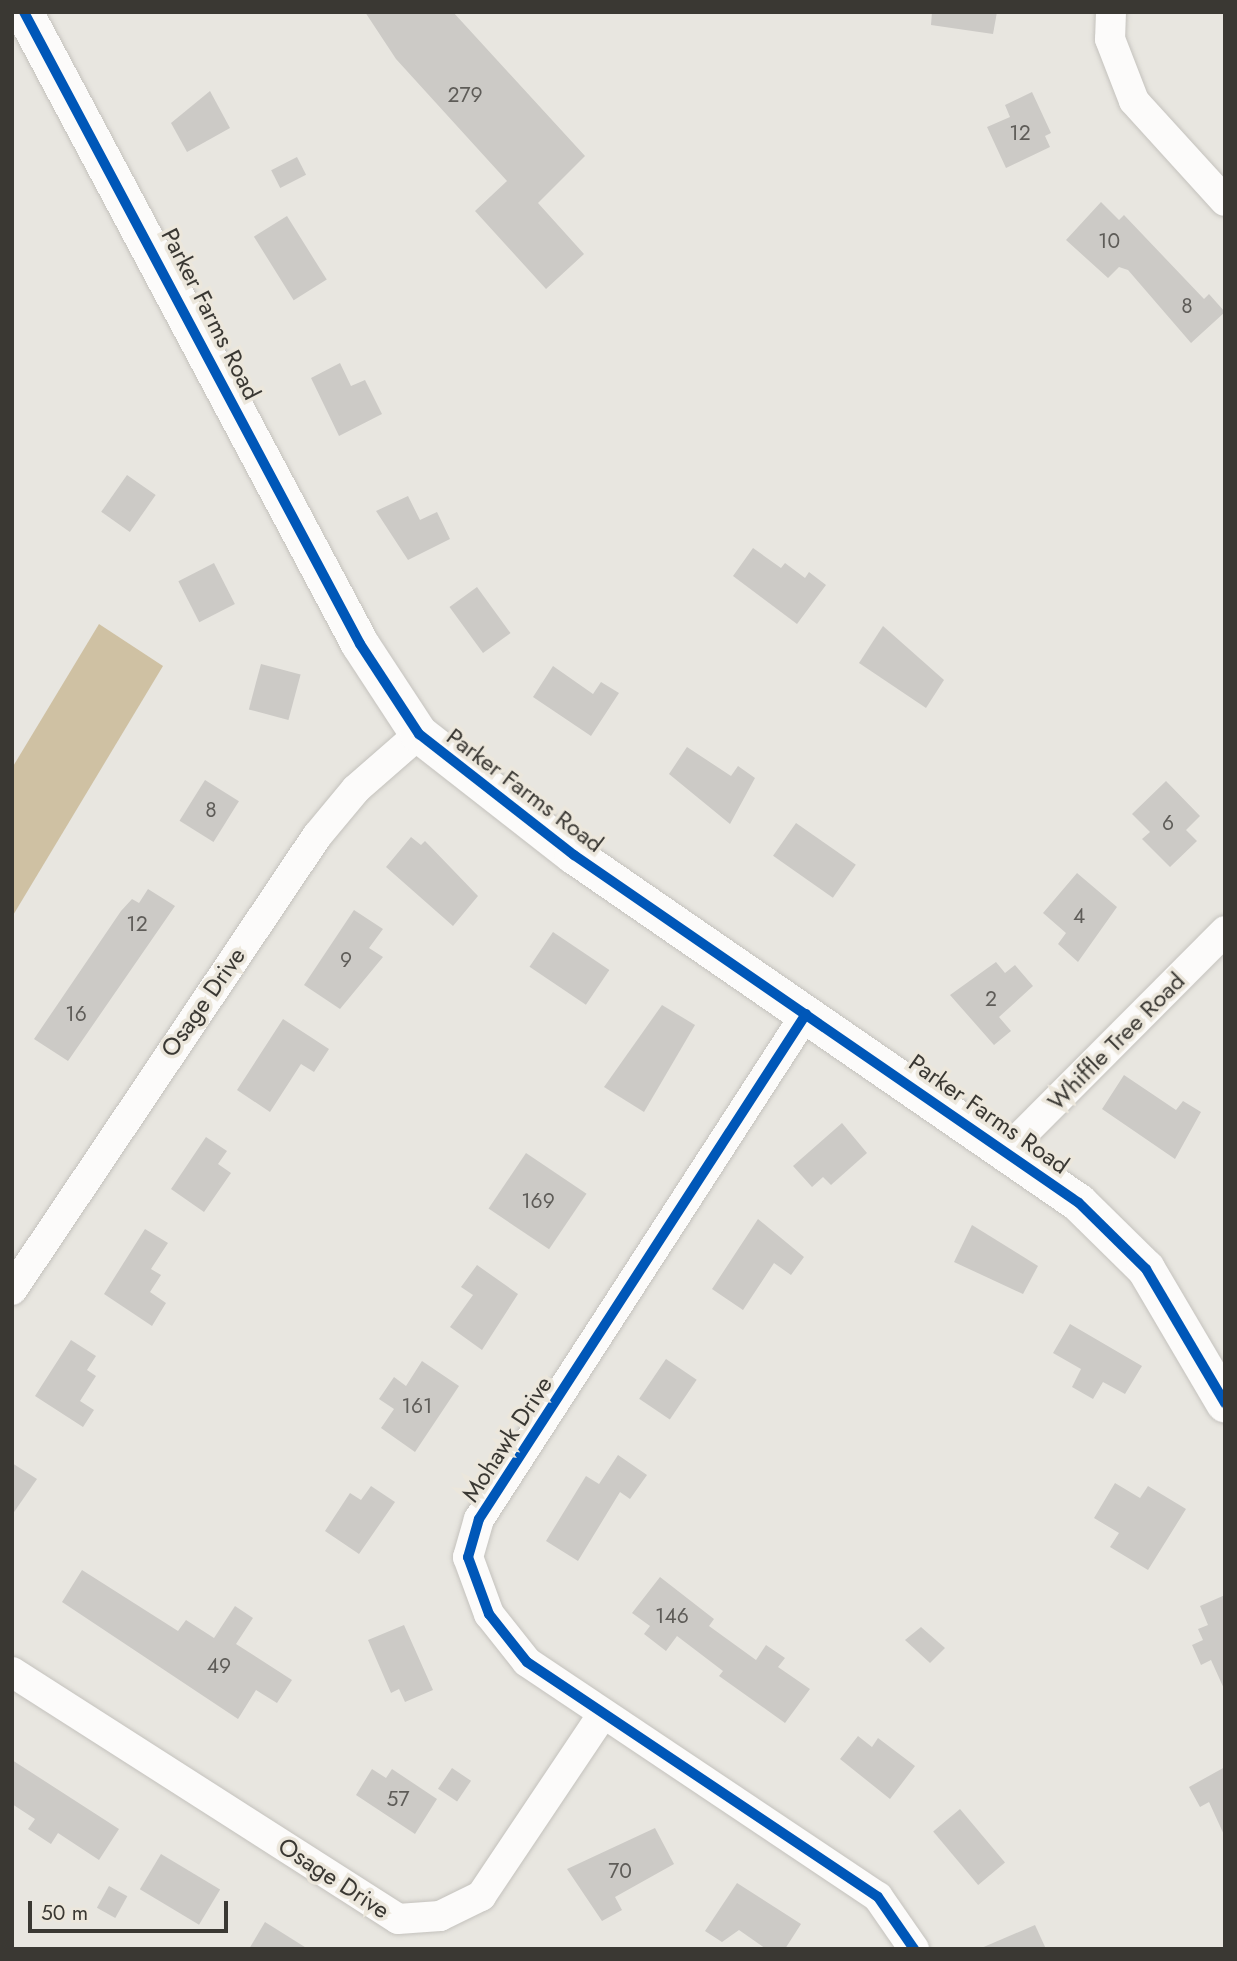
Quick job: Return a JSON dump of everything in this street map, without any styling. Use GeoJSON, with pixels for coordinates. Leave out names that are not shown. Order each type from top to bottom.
{"type":"FeatureCollection","features":[{"type":"Feature","properties":{"kind":"street","name":"Parker Farms Road"},"geometry":{"type":"LineString","coordinates":[[24,12],[360,644],[419,734],[493,797],[1007,1150],[1079,1203],[1146,1269],[1225,1403]]}},
{"type":"Feature","properties":{"kind":"street"},"geometry":{"type":"LineString","coordinates":[[1111,12],[1110,39],[1134,101],[1225,201]]}},
{"type":"Feature","properties":{"kind":"street","name":"Osage Drive"},"geometry":{"type":"LineString","coordinates":[[12,1290],[317,836],[356,789],[419,734]]}},
{"type":"Feature","properties":{"kind":"street","name":"Whiffle Tree Road"},"geometry":{"type":"LineString","coordinates":[[1007,1150],[1225,931]]}},
{"type":"Feature","properties":{"kind":"street","name":"Mohawk Drive"},"geometry":{"type":"LineString","coordinates":[[806,1014],[479,1519],[468,1557],[489,1614],[527,1662],[878,1897],[914,1949]]}},
{"type":"Feature","properties":{"kind":"street","name":"Osage Drive"},"geometry":{"type":"LineString","coordinates":[[12,1672],[398,1919],[440,1916],[481,1896],[603,1714]]}},
{"type":"Feature","properties":{"kind":"shaded area"},"geometry":{"type":"Polygon","coordinates":[[[99,624],[163,666],[12,917],[12,768],[99,624]]]}},
{"type":"Feature","properties":{"kind":"building"},"geometry":{"type":"Polygon","coordinates":[[[365,12],[453,12],[585,156],[538,203],[584,254],[546,289],[475,211],[507,181],[396,59],[365,12]]]}},
{"type":"Feature","properties":{"kind":"building"},"geometry":{"type":"Polygon","coordinates":[[[932,12],[997,12],[993,34],[931,25],[932,12]]]}},
{"type":"Feature","properties":{"kind":"building"},"geometry":{"type":"Polygon","coordinates":[[[210,91],[230,128],[187,152],[171,123],[210,91]]]}},
{"type":"Feature","properties":{"kind":"building"},"geometry":{"type":"Polygon","coordinates":[[[1032,92],[1051,133],[1045,136],[1050,147],[1006,168],[987,127],[1010,117],[1005,105],[1032,92]]]}},
{"type":"Feature","properties":{"kind":"building"},"geometry":{"type":"Polygon","coordinates":[[[297,157],[306,175],[280,188],[271,170],[297,157]]]}},
{"type":"Feature","properties":{"kind":"building"},"geometry":{"type":"Polygon","coordinates":[[[1101,202],[1119,220],[1124,215],[1204,299],[1209,294],[1225,312],[1191,343],[1128,270],[1119,267],[1108,278],[1066,240],[1101,202]]]}},
{"type":"Feature","properties":{"kind":"building"},"geometry":{"type":"Polygon","coordinates":[[[287,216],[327,280],[294,300],[254,237],[287,216]]]}},
{"type":"Feature","properties":{"kind":"building"},"geometry":{"type":"Polygon","coordinates":[[[340,363],[351,386],[365,380],[382,414],[339,436],[311,378],[340,363]]]}},
{"type":"Feature","properties":{"kind":"building"},"geometry":{"type":"Polygon","coordinates":[[[127,475],[156,495],[130,532],[101,512],[127,475]]]}},
{"type":"Feature","properties":{"kind":"building"},"geometry":{"type":"Polygon","coordinates":[[[408,496],[420,520],[437,512],[450,539],[408,560],[376,511],[408,496]]]}},
{"type":"Feature","properties":{"kind":"building"},"geometry":{"type":"Polygon","coordinates":[[[753,548],[781,568],[785,563],[805,578],[809,572],[826,585],[797,624],[733,576],[753,548]]]}},
{"type":"Feature","properties":{"kind":"building"},"geometry":{"type":"Polygon","coordinates":[[[214,563],[235,604],[199,622],[178,581],[214,563]]]}},
{"type":"Feature","properties":{"kind":"building"},"geometry":{"type":"Polygon","coordinates":[[[477,587],[511,633],[483,653],[449,607],[477,587]]]}},
{"type":"Feature","properties":{"kind":"building"},"geometry":{"type":"Polygon","coordinates":[[[883,626],[944,680],[926,708],[859,663],[883,626]]]}},
{"type":"Feature","properties":{"kind":"building"},"geometry":{"type":"Polygon","coordinates":[[[261,664],[301,675],[288,720],[249,709],[261,664]]]}},
{"type":"Feature","properties":{"kind":"building"},"geometry":{"type":"Polygon","coordinates":[[[553,666],[593,694],[601,682],[619,693],[591,736],[533,697],[553,666]]]}},
{"type":"Feature","properties":{"kind":"building"},"geometry":{"type":"Polygon","coordinates":[[[687,747],[731,776],[738,766],[755,778],[730,824],[669,774],[687,747]]]}},
{"type":"Feature","properties":{"kind":"building"},"geometry":{"type":"Polygon","coordinates":[[[205,780],[239,801],[213,842],[180,821],[205,780]]]}},
{"type":"Feature","properties":{"kind":"building"},"geometry":{"type":"Polygon","coordinates":[[[1166,781],[1200,816],[1186,830],[1197,841],[1170,867],[1142,839],[1150,832],[1132,814],[1166,781]]]}},
{"type":"Feature","properties":{"kind":"building"},"geometry":{"type":"Polygon","coordinates":[[[796,823],[856,865],[833,898],[773,856],[796,823]]]}},
{"type":"Feature","properties":{"kind":"building"},"geometry":{"type":"Polygon","coordinates":[[[411,837],[421,845],[425,841],[478,896],[453,926],[386,867],[411,837]]]}},
{"type":"Feature","properties":{"kind":"building"},"geometry":{"type":"Polygon","coordinates":[[[1077,873],[1117,907],[1078,962],[1058,944],[1066,933],[1043,913],[1077,873]]]}},
{"type":"Feature","properties":{"kind":"building"},"geometry":{"type":"Polygon","coordinates":[[[148,889],[175,906],[68,1061],[34,1039],[121,911],[132,899],[139,903],[148,889]]]}},
{"type":"Feature","properties":{"kind":"building"},"geometry":{"type":"Polygon","coordinates":[[[354,910],[383,929],[369,948],[383,957],[340,1009],[304,985],[354,910]]]}},
{"type":"Feature","properties":{"kind":"building"},"geometry":{"type":"Polygon","coordinates":[[[553,932],[609,970],[586,1005],[530,967],[553,932]]]}},
{"type":"Feature","properties":{"kind":"building"},"geometry":{"type":"Polygon","coordinates":[[[996,962],[1005,973],[1015,965],[1033,986],[999,1017],[1011,1031],[994,1045],[950,995],[996,962]]]}},
{"type":"Feature","properties":{"kind":"building"},"geometry":{"type":"Polygon","coordinates":[[[662,1005],[695,1025],[644,1112],[604,1087],[662,1005]]]}},
{"type":"Feature","properties":{"kind":"building"},"geometry":{"type":"Polygon","coordinates":[[[283,1019],[329,1049],[314,1072],[301,1064],[270,1112],[237,1090],[283,1019]]]}},
{"type":"Feature","properties":{"kind":"building"},"geometry":{"type":"Polygon","coordinates":[[[1124,1075],[1176,1110],[1183,1101],[1201,1112],[1175,1159],[1102,1109],[1124,1075]]]}},
{"type":"Feature","properties":{"kind":"building"},"geometry":{"type":"Polygon","coordinates":[[[842,1123],[867,1153],[831,1185],[823,1177],[812,1187],[793,1166],[842,1123]]]}},
{"type":"Feature","properties":{"kind":"building"},"geometry":{"type":"Polygon","coordinates":[[[206,1137],[227,1151],[218,1164],[231,1173],[204,1212],[171,1189],[206,1137]]]}},
{"type":"Feature","properties":{"kind":"building"},"geometry":{"type":"Polygon","coordinates":[[[526,1153],[587,1194],[549,1249],[489,1209],[526,1153]]]}},
{"type":"Feature","properties":{"kind":"building"},"geometry":{"type":"Polygon","coordinates":[[[758,1219],[804,1257],[791,1275],[774,1263],[743,1310],[712,1289],[758,1219]]]}},
{"type":"Feature","properties":{"kind":"building"},"geometry":{"type":"Polygon","coordinates":[[[972,1225],[1038,1266],[1023,1294],[954,1262],[972,1225]]]}},
{"type":"Feature","properties":{"kind":"building"},"geometry":{"type":"Polygon","coordinates":[[[145,1229],[168,1243],[151,1269],[161,1275],[150,1292],[166,1303],[152,1326],[104,1294],[145,1229]]]}},
{"type":"Feature","properties":{"kind":"building"},"geometry":{"type":"Polygon","coordinates":[[[477,1265],[518,1294],[482,1350],[450,1327],[473,1295],[461,1287],[477,1265]]]}},
{"type":"Feature","properties":{"kind":"building"},"geometry":{"type":"Polygon","coordinates":[[[1070,1324],[1142,1366],[1125,1394],[1103,1382],[1093,1399],[1072,1387],[1081,1369],[1053,1353],[1070,1324]]]}},
{"type":"Feature","properties":{"kind":"building"},"geometry":{"type":"Polygon","coordinates":[[[71,1340],[96,1356],[87,1370],[96,1376],[80,1401],[94,1410],[83,1427],[35,1396],[71,1340]]]}},
{"type":"Feature","properties":{"kind":"building"},"geometry":{"type":"Polygon","coordinates":[[[666,1359],[697,1380],[670,1419],[639,1399],[666,1359]]]}},
{"type":"Feature","properties":{"kind":"building"},"geometry":{"type":"Polygon","coordinates":[[[422,1361],[459,1386],[415,1452],[381,1428],[394,1409],[379,1399],[394,1377],[406,1386],[422,1361]]]}},
{"type":"Feature","properties":{"kind":"building"},"geometry":{"type":"Polygon","coordinates":[[[618,1455],[647,1475],[630,1499],[620,1492],[578,1561],[546,1541],[586,1476],[599,1484],[618,1455]]]}},
{"type":"Feature","properties":{"kind":"building"},"geometry":{"type":"Polygon","coordinates":[[[12,1463],[37,1479],[12,1515],[12,1463]]]}},
{"type":"Feature","properties":{"kind":"building"},"geometry":{"type":"Polygon","coordinates":[[[1115,1483],[1140,1498],[1148,1486],[1186,1509],[1148,1570],[1110,1547],[1119,1533],[1094,1518],[1115,1483]]]}},
{"type":"Feature","properties":{"kind":"building"},"geometry":{"type":"Polygon","coordinates":[[[371,1486],[395,1502],[359,1554],[325,1531],[350,1493],[361,1500],[371,1486]]]}},
{"type":"Feature","properties":{"kind":"building"},"geometry":{"type":"Polygon","coordinates":[[[82,1570],[178,1631],[186,1620],[214,1638],[235,1606],[253,1618],[236,1644],[292,1680],[277,1703],[256,1690],[238,1719],[62,1602],[82,1570]]]}},
{"type":"Feature","properties":{"kind":"building"},"geometry":{"type":"Polygon","coordinates":[[[660,1577],[714,1619],[709,1626],[756,1660],[766,1645],[785,1658],[778,1667],[810,1689],[785,1723],[719,1676],[723,1671],[677,1636],[666,1651],[644,1634],[650,1626],[632,1613],[660,1577]]]}},
{"type":"Feature","properties":{"kind":"building"},"geometry":{"type":"Polygon","coordinates":[[[1225,1595],[1225,1691],[1211,1660],[1201,1665],[1192,1645],[1203,1640],[1198,1629],[1208,1625],[1200,1606],[1225,1595]]]}},
{"type":"Feature","properties":{"kind":"building"},"geometry":{"type":"Polygon","coordinates":[[[404,1625],[433,1690],[405,1702],[399,1689],[391,1693],[368,1640],[404,1625]]]}},
{"type":"Feature","properties":{"kind":"building"},"geometry":{"type":"Polygon","coordinates":[[[921,1627],[945,1648],[930,1663],[905,1640],[921,1627]]]}},
{"type":"Feature","properties":{"kind":"building"},"geometry":{"type":"Polygon","coordinates":[[[858,1736],[872,1747],[878,1738],[915,1766],[890,1799],[840,1759],[858,1736]]]}},
{"type":"Feature","properties":{"kind":"building"},"geometry":{"type":"Polygon","coordinates":[[[12,1760],[119,1829],[99,1860],[58,1833],[51,1844],[28,1829],[35,1819],[12,1804],[12,1760]]]}},
{"type":"Feature","properties":{"kind":"building"},"geometry":{"type":"Polygon","coordinates":[[[1225,1767],[1225,1837],[1209,1802],[1200,1807],[1189,1787],[1225,1767]]]}},
{"type":"Feature","properties":{"kind":"building"},"geometry":{"type":"Polygon","coordinates":[[[452,1768],[471,1781],[457,1802],[438,1789],[452,1768]]]}},
{"type":"Feature","properties":{"kind":"building"},"geometry":{"type":"Polygon","coordinates":[[[372,1769],[386,1778],[392,1769],[437,1799],[415,1834],[356,1795],[372,1769]]]}},
{"type":"Feature","properties":{"kind":"building"},"geometry":{"type":"Polygon","coordinates":[[[960,1809],[1005,1863],[978,1885],[933,1831],[960,1809]]]}},
{"type":"Feature","properties":{"kind":"building"},"geometry":{"type":"Polygon","coordinates":[[[655,1828],[674,1864],[615,1897],[622,1910],[602,1921],[567,1869],[655,1828]]]}},
{"type":"Feature","properties":{"kind":"building"},"geometry":{"type":"Polygon","coordinates":[[[161,1854],[220,1890],[199,1925],[140,1889],[161,1854]]]}},
{"type":"Feature","properties":{"kind":"building"},"geometry":{"type":"Polygon","coordinates":[[[737,1883],[801,1924],[785,1949],[766,1949],[739,1930],[722,1942],[705,1931],[737,1883]]]}},
{"type":"Feature","properties":{"kind":"building"},"geometry":{"type":"Polygon","coordinates":[[[109,1886],[127,1896],[115,1918],[97,1908],[109,1886]]]}},
{"type":"Feature","properties":{"kind":"building"},"geometry":{"type":"Polygon","coordinates":[[[265,1922],[308,1949],[249,1949],[265,1922]]]}},
{"type":"Feature","properties":{"kind":"building"},"geometry":{"type":"Polygon","coordinates":[[[1035,1925],[1046,1949],[979,1949],[1035,1925]]]}},
{"type":"Feature","properties":{"kind":"cycle path"},"geometry":{"type":"LineString","coordinates":[[24,12],[360,644],[419,734],[574,855],[1079,1203],[1146,1269],[1225,1403]]}},
{"type":"Feature","properties":{"kind":"cycle path"},"geometry":{"type":"LineString","coordinates":[[806,1014],[479,1519],[468,1557],[489,1614],[527,1662],[878,1897],[914,1949]]}}]}
